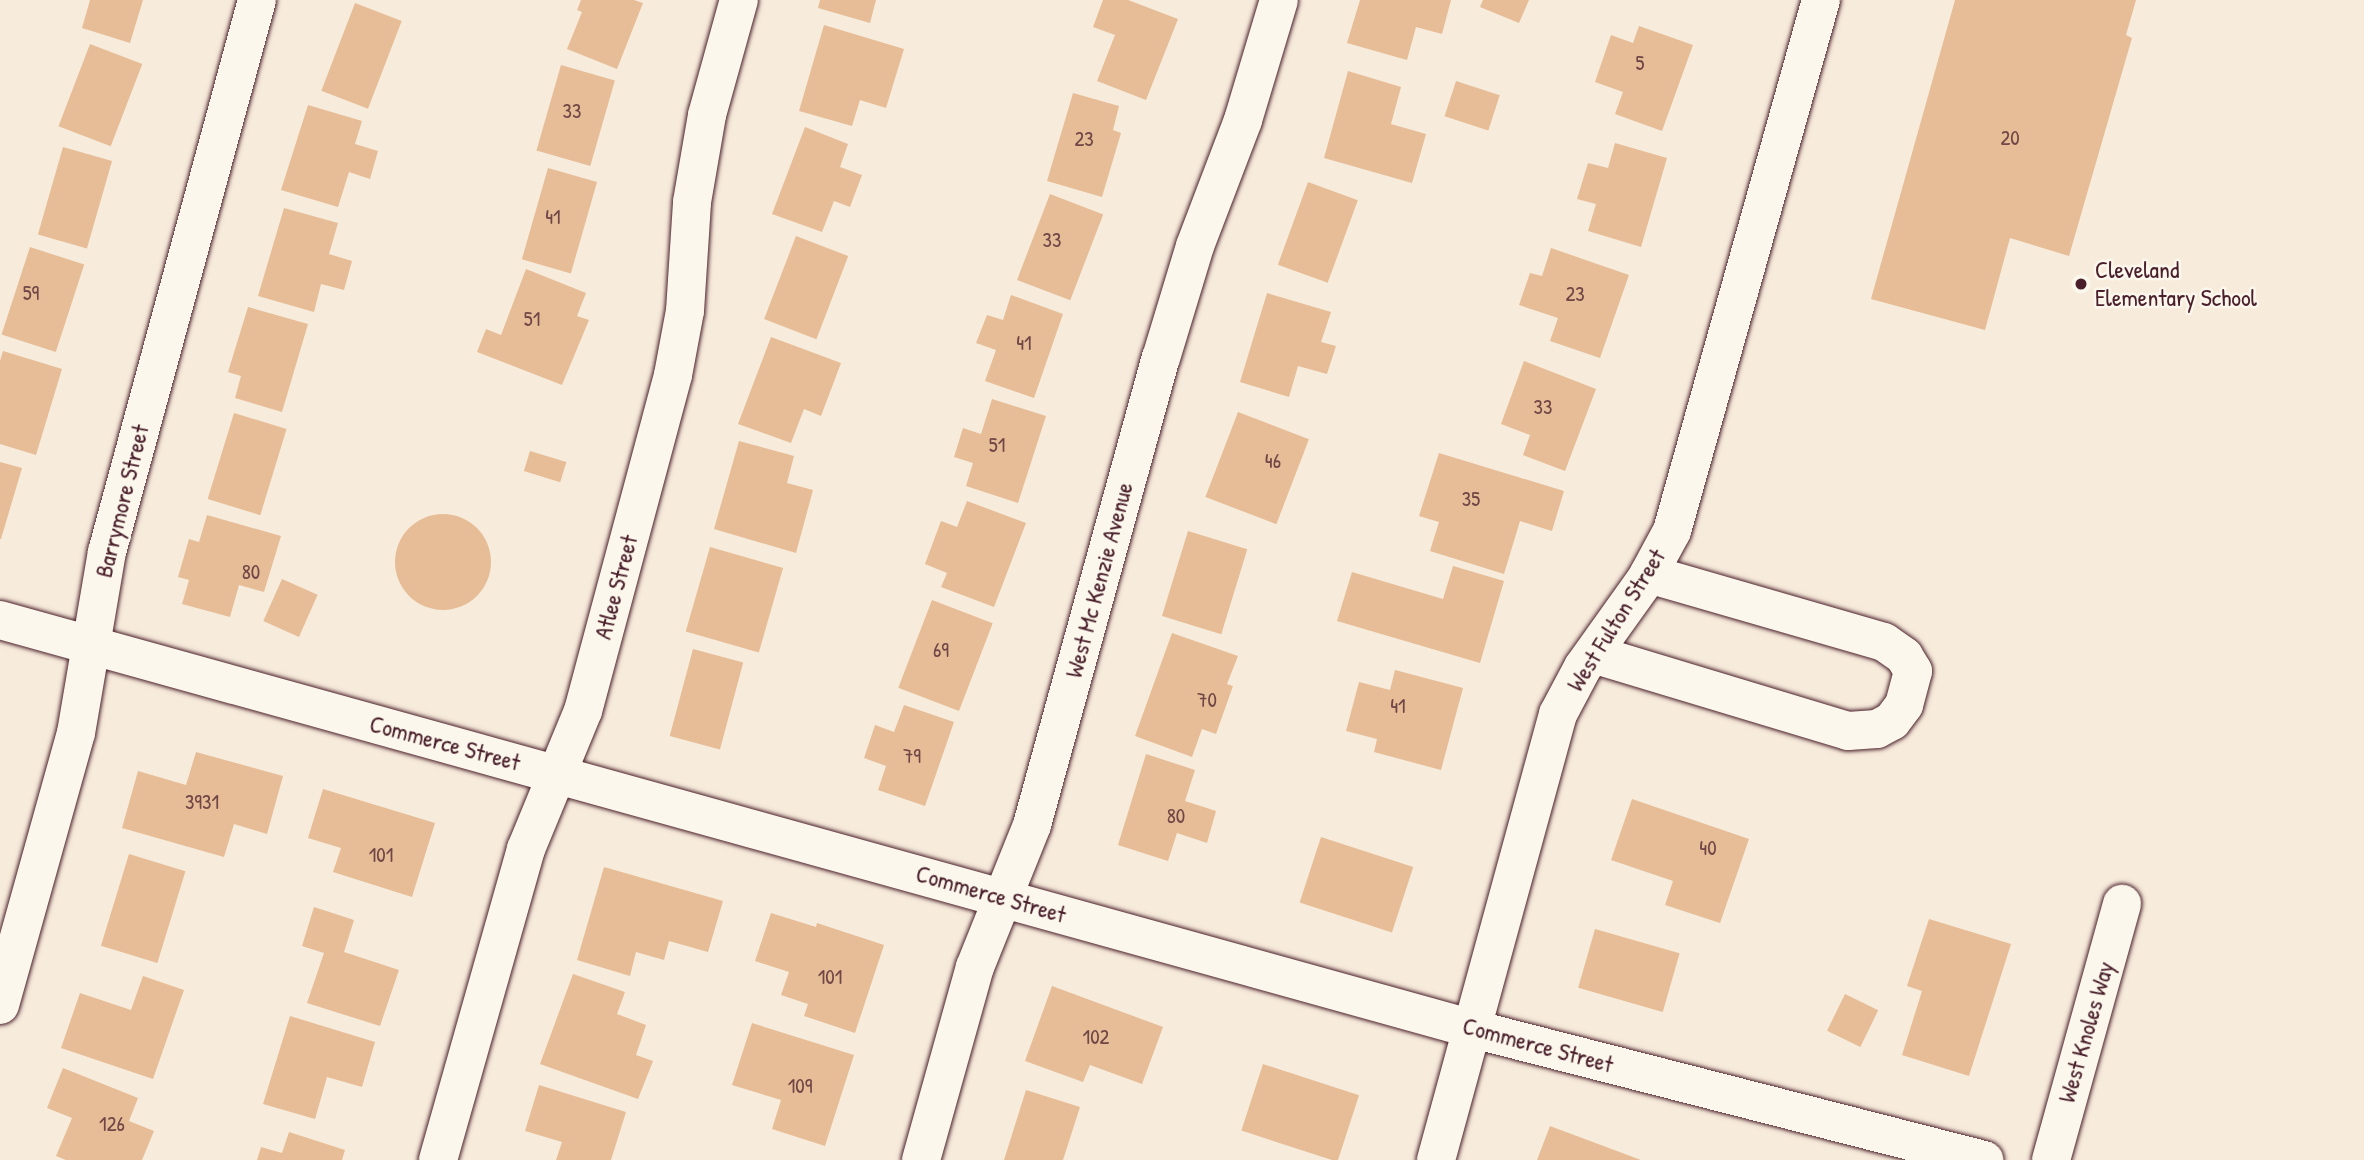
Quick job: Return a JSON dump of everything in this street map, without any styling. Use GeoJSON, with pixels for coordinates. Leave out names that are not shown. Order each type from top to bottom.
{"type":"FeatureCollection","features":[{"type":"Feature","properties":{"kind":"street","name":"Barrymore Street"},"geometry":{"type":"LineString","coordinates":[[0,1005],[76,733],[107,552],[257,0]]}},
{"type":"Feature","properties":{"kind":"street","name":"Atlee Street"},"geometry":{"type":"LineString","coordinates":[[438,1160],[526,849],[583,711],[673,375],[685,312],[694,190],[707,115],[739,0]]}},
{"type":"Feature","properties":{"kind":"street","name":"West Mc Kenzie Avenue"},"geometry":{"type":"LineString","coordinates":[[921,1160],[975,967],[1032,825],[1191,258],[1243,120],[1279,0]]}},
{"type":"Feature","properties":{"kind":"street","name":"West Fulton Street"},"geometry":{"type":"LineString","coordinates":[[1436,1160],[1558,714],[1593,654],[1649,574],[1672,531],[1694,463],[1821,0]]}},
{"type":"Feature","properties":{"kind":"street"},"geometry":{"type":"LineString","coordinates":[[1593,654],[1848,732],[1877,729],[1892,721],[1904,705],[1913,671],[1904,656],[1884,642],[1649,574]]}},
{"type":"Feature","properties":{"kind":"street","name":"Commerce Street"},"geometry":{"type":"LineString","coordinates":[[0,620],[1473,1029],[1984,1160]]}},
{"type":"Feature","properties":{"kind":"street","name":"West Knoles Way"},"geometry":{"type":"LineString","coordinates":[[2050,1160],[2122,904]]}},
{"type":"Feature","properties":{"kind":"building"},"geometry":{"type":"Polygon","coordinates":[[[90,0],[143,0],[130,43],[82,28],[90,0]]]}},
{"type":"Feature","properties":{"kind":"building"},"geometry":{"type":"Polygon","coordinates":[[[581,0],[634,0],[643,3],[617,69],[567,49],[582,12],[577,10],[581,0]]]}},
{"type":"Feature","properties":{"kind":"building"},"geometry":{"type":"Polygon","coordinates":[[[820,0],[876,0],[870,23],[818,8],[820,0]]]}},
{"type":"Feature","properties":{"kind":"building"},"geometry":{"type":"Polygon","coordinates":[[[1103,0],[1128,0],[1178,19],[1146,100],[1097,81],[1115,35],[1093,27],[1103,0]]]}},
{"type":"Feature","properties":{"kind":"building"},"geometry":{"type":"Polygon","coordinates":[[[1360,0],[1451,0],[1442,34],[1416,27],[1407,60],[1347,43],[1360,0]]]}},
{"type":"Feature","properties":{"kind":"building"},"geometry":{"type":"Polygon","coordinates":[[[1483,0],[1529,0],[1519,23],[1480,7],[1483,0]]]}},
{"type":"Feature","properties":{"kind":"building","name":"Cleveland Elementary School"},"geometry":{"type":"Polygon","coordinates":[[[1955,0],[2136,0],[2126,35],[2132,38],[2069,256],[2010,238],[1985,330],[1871,299],[1955,0]]]}},
{"type":"Feature","properties":{"kind":"building"},"geometry":{"type":"Polygon","coordinates":[[[355,3],[402,21],[368,109],[321,91],[355,3]]]}},
{"type":"Feature","properties":{"kind":"building"},"geometry":{"type":"Polygon","coordinates":[[[824,25],[904,49],[886,108],[860,100],[852,126],[799,111],[824,25]]]}},
{"type":"Feature","properties":{"kind":"building"},"geometry":{"type":"Polygon","coordinates":[[[1639,26],[1693,45],[1662,131],[1615,114],[1623,92],[1595,82],[1611,35],[1633,43],[1639,26]]]}},
{"type":"Feature","properties":{"kind":"building"},"geometry":{"type":"Polygon","coordinates":[[[90,44],[142,64],[111,146],[58,126],[90,44]]]}},
{"type":"Feature","properties":{"kind":"building"},"geometry":{"type":"Polygon","coordinates":[[[561,65],[615,80],[590,166],[536,151],[561,65]]]}},
{"type":"Feature","properties":{"kind":"building"},"geometry":{"type":"Polygon","coordinates":[[[1348,71],[1401,87],[1391,124],[1426,134],[1412,183],[1324,158],[1348,71]]]}},
{"type":"Feature","properties":{"kind":"building"},"geometry":{"type":"Polygon","coordinates":[[[1456,81],[1500,95],[1488,130],[1445,116],[1456,81]]]}},
{"type":"Feature","properties":{"kind":"building"},"geometry":{"type":"Polygon","coordinates":[[[1073,93],[1119,106],[1113,130],[1121,133],[1102,197],[1047,181],[1073,93]]]}},
{"type":"Feature","properties":{"kind":"building"},"geometry":{"type":"Polygon","coordinates":[[[308,105],[362,121],[355,144],[378,151],[370,179],[349,172],[338,207],[281,190],[308,105]]]}},
{"type":"Feature","properties":{"kind":"building"},"geometry":{"type":"Polygon","coordinates":[[[805,127],[848,144],[840,167],[862,175],[850,207],[834,201],[822,232],[772,214],[805,127]]]}},
{"type":"Feature","properties":{"kind":"building"},"geometry":{"type":"Polygon","coordinates":[[[1615,143],[1667,158],[1641,247],[1588,231],[1596,204],[1577,199],[1588,163],[1608,168],[1615,143]]]}},
{"type":"Feature","properties":{"kind":"building"},"geometry":{"type":"Polygon","coordinates":[[[63,147],[112,161],[87,249],[38,234],[63,147]]]}},
{"type":"Feature","properties":{"kind":"building"},"geometry":{"type":"Polygon","coordinates":[[[548,168],[597,182],[571,273],[522,259],[548,168]]]}},
{"type":"Feature","properties":{"kind":"building"},"geometry":{"type":"Polygon","coordinates":[[[1308,182],[1358,200],[1328,283],[1278,265],[1308,182]]]}},
{"type":"Feature","properties":{"kind":"building"},"geometry":{"type":"Polygon","coordinates":[[[1050,194],[1103,214],[1070,300],[1017,280],[1050,194]]]}},
{"type":"Feature","properties":{"kind":"building"},"geometry":{"type":"Polygon","coordinates":[[[284,208],[338,223],[329,254],[352,261],[344,290],[321,284],[314,312],[258,296],[284,208]]]}},
{"type":"Feature","properties":{"kind":"building"},"geometry":{"type":"Polygon","coordinates":[[[796,236],[848,256],[816,339],[764,319],[796,236]]]}},
{"type":"Feature","properties":{"kind":"building"},"geometry":{"type":"Polygon","coordinates":[[[30,247],[84,265],[56,352],[2,334],[30,247]]]}},
{"type":"Feature","properties":{"kind":"building"},"geometry":{"type":"Polygon","coordinates":[[[1551,248],[1629,275],[1600,358],[1550,341],[1558,318],[1519,305],[1530,273],[1542,276],[1551,248]]]}},
{"type":"Feature","properties":{"kind":"building"},"geometry":{"type":"Polygon","coordinates":[[[526,269],[586,293],[577,316],[589,320],[562,385],[477,352],[486,329],[501,335],[526,269]]]}},
{"type":"Feature","properties":{"kind":"building"},"geometry":{"type":"Polygon","coordinates":[[[1267,293],[1331,312],[1321,342],[1336,346],[1327,374],[1298,366],[1289,397],[1240,382],[1267,293]]]}},
{"type":"Feature","properties":{"kind":"building"},"geometry":{"type":"Polygon","coordinates":[[[1011,295],[1063,314],[1034,398],[985,381],[996,350],[976,343],[987,315],[1003,320],[1011,295]]]}},
{"type":"Feature","properties":{"kind":"building"},"geometry":{"type":"Polygon","coordinates":[[[248,307],[308,324],[282,412],[235,398],[241,376],[228,372],[248,307]]]}},
{"type":"Feature","properties":{"kind":"building"},"geometry":{"type":"Polygon","coordinates":[[[771,337],[841,363],[821,416],[804,409],[791,443],[738,424],[771,337]]]}},
{"type":"Feature","properties":{"kind":"building"},"geometry":{"type":"Polygon","coordinates":[[[3,351],[62,369],[36,455],[0,444],[0,361],[3,351]]]}},
{"type":"Feature","properties":{"kind":"building"},"geometry":{"type":"Polygon","coordinates":[[[1524,361],[1596,389],[1565,471],[1523,455],[1530,435],[1501,424],[1524,361]]]}},
{"type":"Feature","properties":{"kind":"building"},"geometry":{"type":"Polygon","coordinates":[[[992,399],[1046,416],[1018,503],[966,486],[973,463],[954,457],[963,428],[981,434],[992,399]]]}},
{"type":"Feature","properties":{"kind":"building"},"geometry":{"type":"Polygon","coordinates":[[[1238,412],[1309,439],[1276,524],[1205,497],[1238,412]]]}},
{"type":"Feature","properties":{"kind":"building"},"geometry":{"type":"Polygon","coordinates":[[[234,413],[287,429],[260,515],[208,499],[234,413]]]}},
{"type":"Feature","properties":{"kind":"building"},"geometry":{"type":"Polygon","coordinates":[[[739,441],[794,456],[787,483],[813,490],[796,553],[714,529],[739,441]]]}},
{"type":"Feature","properties":{"kind":"building"},"geometry":{"type":"Polygon","coordinates":[[[530,451],[566,462],[560,482],[524,471],[530,451]]]}},
{"type":"Feature","properties":{"kind":"building"},"geometry":{"type":"Polygon","coordinates":[[[1439,453],[1564,491],[1552,531],[1520,521],[1504,574],[1430,551],[1439,522],[1419,516],[1439,453]]]}},
{"type":"Feature","properties":{"kind":"building"},"geometry":{"type":"Polygon","coordinates":[[[0,462],[22,468],[1,539],[0,539],[0,462]]]}},
{"type":"Feature","properties":{"kind":"building"},"geometry":{"type":"Polygon","coordinates":[[[967,501],[1026,523],[994,607],[941,587],[947,573],[925,564],[941,521],[957,527],[967,501]]]}},
{"type":"Feature","properties":{"kind":"building"},"geometry":{"type":"Polygon","coordinates":[[[443,514],[461,517],[477,528],[488,544],[491,562],[488,580],[477,596],[461,607],[443,610],[425,607],[409,596],[398,580],[395,562],[398,544],[409,528],[425,517],[443,514]]]}},
{"type":"Feature","properties":{"kind":"building"},"geometry":{"type":"Polygon","coordinates":[[[207,515],[281,536],[264,592],[239,585],[230,617],[182,604],[189,580],[178,577],[189,539],[199,542],[207,515]]]}},
{"type":"Feature","properties":{"kind":"building"},"geometry":{"type":"Polygon","coordinates":[[[1188,531],[1247,549],[1221,634],[1162,616],[1188,531]]]}},
{"type":"Feature","properties":{"kind":"building"},"geometry":{"type":"Polygon","coordinates":[[[710,547],[783,568],[759,653],[686,632],[710,547]]]}},
{"type":"Feature","properties":{"kind":"building"},"geometry":{"type":"Polygon","coordinates":[[[1453,566],[1504,581],[1480,663],[1337,621],[1352,572],[1443,599],[1453,566]]]}},
{"type":"Feature","properties":{"kind":"building"},"geometry":{"type":"Polygon","coordinates":[[[282,579],[318,595],[299,637],[263,621],[282,579]]]}},
{"type":"Feature","properties":{"kind":"building"},"geometry":{"type":"Polygon","coordinates":[[[932,600],[993,623],[959,711],[898,688],[932,600]]]}},
{"type":"Feature","properties":{"kind":"building"},"geometry":{"type":"Polygon","coordinates":[[[1172,633],[1238,656],[1227,684],[1233,686],[1216,734],[1202,729],[1192,757],[1135,736],[1172,633]]]}},
{"type":"Feature","properties":{"kind":"building"},"geometry":{"type":"Polygon","coordinates":[[[693,649],[743,662],[720,749],[670,736],[693,649]]]}},
{"type":"Feature","properties":{"kind":"building"},"geometry":{"type":"Polygon","coordinates":[[[1395,670],[1463,688],[1441,770],[1374,752],[1377,739],[1346,731],[1359,682],[1390,690],[1395,670]]]}},
{"type":"Feature","properties":{"kind":"building"},"geometry":{"type":"Polygon","coordinates":[[[904,705],[954,722],[925,806],[878,790],[886,766],[864,758],[875,725],[894,732],[904,705]]]}},
{"type":"Feature","properties":{"kind":"building"},"geometry":{"type":"Polygon","coordinates":[[[196,752],[283,776],[267,834],[234,824],[224,857],[122,828],[138,771],[186,785],[196,752]]]}},
{"type":"Feature","properties":{"kind":"building"},"geometry":{"type":"Polygon","coordinates":[[[1146,754],[1195,770],[1185,801],[1216,811],[1207,843],[1177,833],[1168,861],[1118,845],[1146,754]]]}},
{"type":"Feature","properties":{"kind":"building"},"geometry":{"type":"Polygon","coordinates":[[[323,789],[435,823],[412,897],[333,872],[341,848],[308,838],[323,789]]]}},
{"type":"Feature","properties":{"kind":"building"},"geometry":{"type":"Polygon","coordinates":[[[1632,799],[1749,839],[1720,923],[1665,905],[1673,881],[1611,860],[1632,799]]]}},
{"type":"Feature","properties":{"kind":"building"},"geometry":{"type":"Polygon","coordinates":[[[1321,837],[1413,867],[1392,933],[1300,903],[1321,837]]]}},
{"type":"Feature","properties":{"kind":"building"},"geometry":{"type":"Polygon","coordinates":[[[129,854],[185,871],[157,963],[101,946],[129,854]]]}},
{"type":"Feature","properties":{"kind":"building"},"geometry":{"type":"Polygon","coordinates":[[[604,867],[723,901],[708,952],[669,941],[664,960],[636,952],[630,976],[577,960],[604,867]]]}},
{"type":"Feature","properties":{"kind":"building"},"geometry":{"type":"Polygon","coordinates":[[[314,907],[354,920],[344,952],[399,970],[380,1026],[307,1003],[324,953],[302,946],[314,907]]]}},
{"type":"Feature","properties":{"kind":"building"},"geometry":{"type":"Polygon","coordinates":[[[771,913],[816,927],[817,923],[884,945],[855,1033],[804,1016],[808,1004],[781,995],[789,972],[755,961],[771,913]]]}},
{"type":"Feature","properties":{"kind":"building"},"geometry":{"type":"Polygon","coordinates":[[[1929,919],[2011,944],[1969,1076],[1902,1055],[1922,991],[1907,986],[1929,919]]]}},
{"type":"Feature","properties":{"kind":"building"},"geometry":{"type":"Polygon","coordinates":[[[1595,929],[1680,953],[1663,1012],[1578,988],[1595,929]]]}},
{"type":"Feature","properties":{"kind":"building"},"geometry":{"type":"Polygon","coordinates":[[[573,974],[625,992],[617,1014],[646,1025],[636,1055],[653,1061],[638,1099],[540,1064],[573,974]]]}},
{"type":"Feature","properties":{"kind":"building"},"geometry":{"type":"Polygon","coordinates":[[[143,976],[184,990],[153,1079],[61,1048],[80,993],[131,1010],[143,976]]]}},
{"type":"Feature","properties":{"kind":"building"},"geometry":{"type":"Polygon","coordinates":[[[1052,986],[1163,1027],[1142,1084],[1090,1065],[1083,1082],[1025,1061],[1052,986]]]}},
{"type":"Feature","properties":{"kind":"building"},"geometry":{"type":"Polygon","coordinates":[[[1845,994],[1878,1010],[1860,1047],[1827,1031],[1845,994]]]}},
{"type":"Feature","properties":{"kind":"building"},"geometry":{"type":"Polygon","coordinates":[[[290,1016],[375,1042],[362,1087],[327,1077],[315,1119],[263,1104],[290,1016]]]}},
{"type":"Feature","properties":{"kind":"building"},"geometry":{"type":"Polygon","coordinates":[[[752,1023],[854,1055],[825,1146],[772,1129],[781,1100],[732,1085],[752,1023]]]}},
{"type":"Feature","properties":{"kind":"building"},"geometry":{"type":"Polygon","coordinates":[[[1263,1064],[1359,1095],[1338,1160],[1241,1131],[1263,1064]]]}},
{"type":"Feature","properties":{"kind":"building"},"geometry":{"type":"Polygon","coordinates":[[[63,1068],[138,1098],[129,1121],[154,1131],[142,1160],[66,1160],[56,1156],[72,1118],[47,1108],[63,1068]]]}},
{"type":"Feature","properties":{"kind":"building"},"geometry":{"type":"Polygon","coordinates":[[[539,1085],[626,1112],[611,1160],[556,1160],[562,1142],[525,1131],[539,1085]]]}},
{"type":"Feature","properties":{"kind":"building"},"geometry":{"type":"Polygon","coordinates":[[[1026,1090],[1080,1107],[1063,1160],[1004,1160],[1026,1090]]]}},
{"type":"Feature","properties":{"kind":"building"},"geometry":{"type":"Polygon","coordinates":[[[1550,1126],[1641,1160],[1537,1160],[1550,1126]]]}},
{"type":"Feature","properties":{"kind":"building"},"geometry":{"type":"Polygon","coordinates":[[[289,1132],[345,1150],[342,1160],[257,1160],[261,1147],[282,1153],[289,1132]]]}},
{"type":"Feature","properties":{"kind":"place","name":"Cleveland Elementary School"},"geometry":{"type":"Point","coordinates":[2081,284]}}]}
